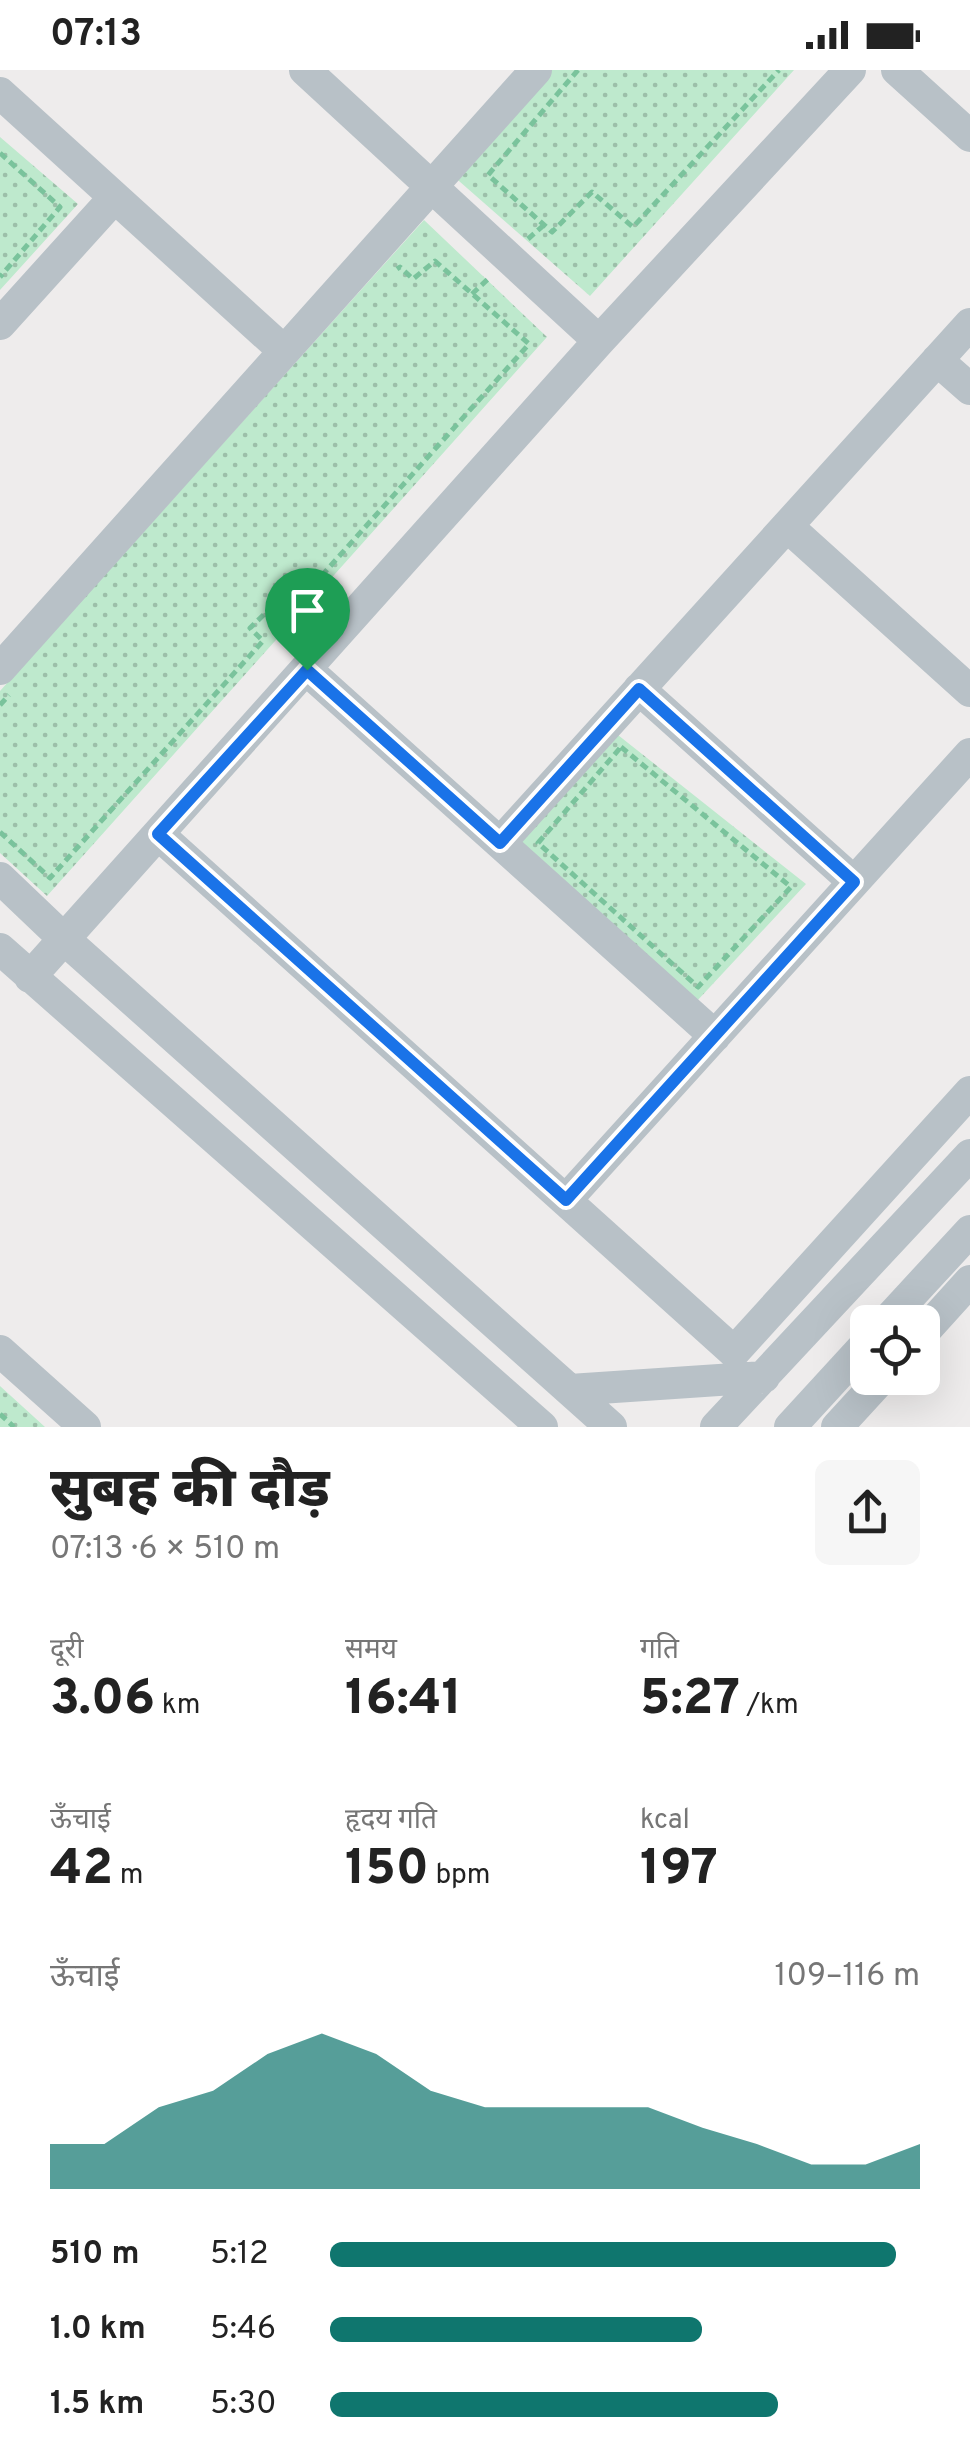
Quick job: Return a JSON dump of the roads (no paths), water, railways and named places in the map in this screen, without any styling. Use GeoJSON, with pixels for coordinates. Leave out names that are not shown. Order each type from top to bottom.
{"type":"FeatureCollection","features":[{"type":"Feature","properties":{"kind":"street"},"geometry":{"type":"LineString","coordinates":[[305,70],[600,340]]}},
{"type":"Feature","properties":{"kind":"street"},"geometry":{"type":"LineString","coordinates":[[7,680],[284,352],[536,70]]}},
{"type":"Feature","properties":{"kind":"street"},"geometry":{"type":"LineString","coordinates":[[30,977],[600,340],[850,70]]}},
{"type":"Feature","properties":{"kind":"street"},"geometry":{"type":"LineString","coordinates":[[896,70],[970,136]]}},
{"type":"Feature","properties":{"kind":"street"},"geometry":{"type":"LineString","coordinates":[[0,93],[284,352]]}},
{"type":"Feature","properties":{"kind":"street"},"geometry":{"type":"LineString","coordinates":[[0,324],[114,198]]}},
{"type":"Feature","properties":{"kind":"street"},"geometry":{"type":"LineString","coordinates":[[500,843],[970,324]]}},
{"type":"Feature","properties":{"kind":"street"},"geometry":{"type":"LineString","coordinates":[[937,360],[970,389]]}},
{"type":"Feature","properties":{"kind":"street"},"geometry":{"type":"LineString","coordinates":[[787,526],[970,690]]}},
{"type":"Feature","properties":{"kind":"street"},"geometry":{"type":"LineString","coordinates":[[307,670],[715,1036]]}},
{"type":"Feature","properties":{"kind":"street"},"geometry":{"type":"LineString","coordinates":[[639,689],[854,882]]}},
{"type":"Feature","properties":{"kind":"street"},"geometry":{"type":"LineString","coordinates":[[566,1200],[970,754]]}},
{"type":"Feature","properties":{"kind":"street"},"geometry":{"type":"LineString","coordinates":[[158,834],[734,1352]]}},
{"type":"Feature","properties":{"kind":"street"},"geometry":{"type":"LineString","coordinates":[[0,878],[611,1427]]}},
{"type":"Feature","properties":{"kind":"street"},"geometry":{"type":"LineString","coordinates":[[0,949],[532,1422]]}},
{"type":"Feature","properties":{"kind":"street"},"geometry":{"type":"LineString","coordinates":[[709,1380],[970,1092]]}},
{"type":"Feature","properties":{"kind":"street"},"geometry":{"type":"LineString","coordinates":[[716,1427],[970,1156]]}},
{"type":"Feature","properties":{"kind":"street"},"geometry":{"type":"LineString","coordinates":[[902,1305],[970,1231]]}},
{"type":"Feature","properties":{"kind":"street"},"geometry":{"type":"LineString","coordinates":[[940,1314],[970,1282]]}},
{"type":"Feature","properties":{"kind":"street"},"geometry":{"type":"LineString","coordinates":[[0,1351],[85,1427]]}},
{"type":"Feature","properties":{"kind":"street"},"geometry":{"type":"LineString","coordinates":[[790,1427],[850,1362]]}},
{"type":"Feature","properties":{"kind":"street"},"geometry":{"type":"LineString","coordinates":[[570,1390],[764,1376]]}},
{"type":"Feature","properties":{"kind":"street"},"geometry":{"type":"LineString","coordinates":[[837,1427],[866,1395]]}}]}
